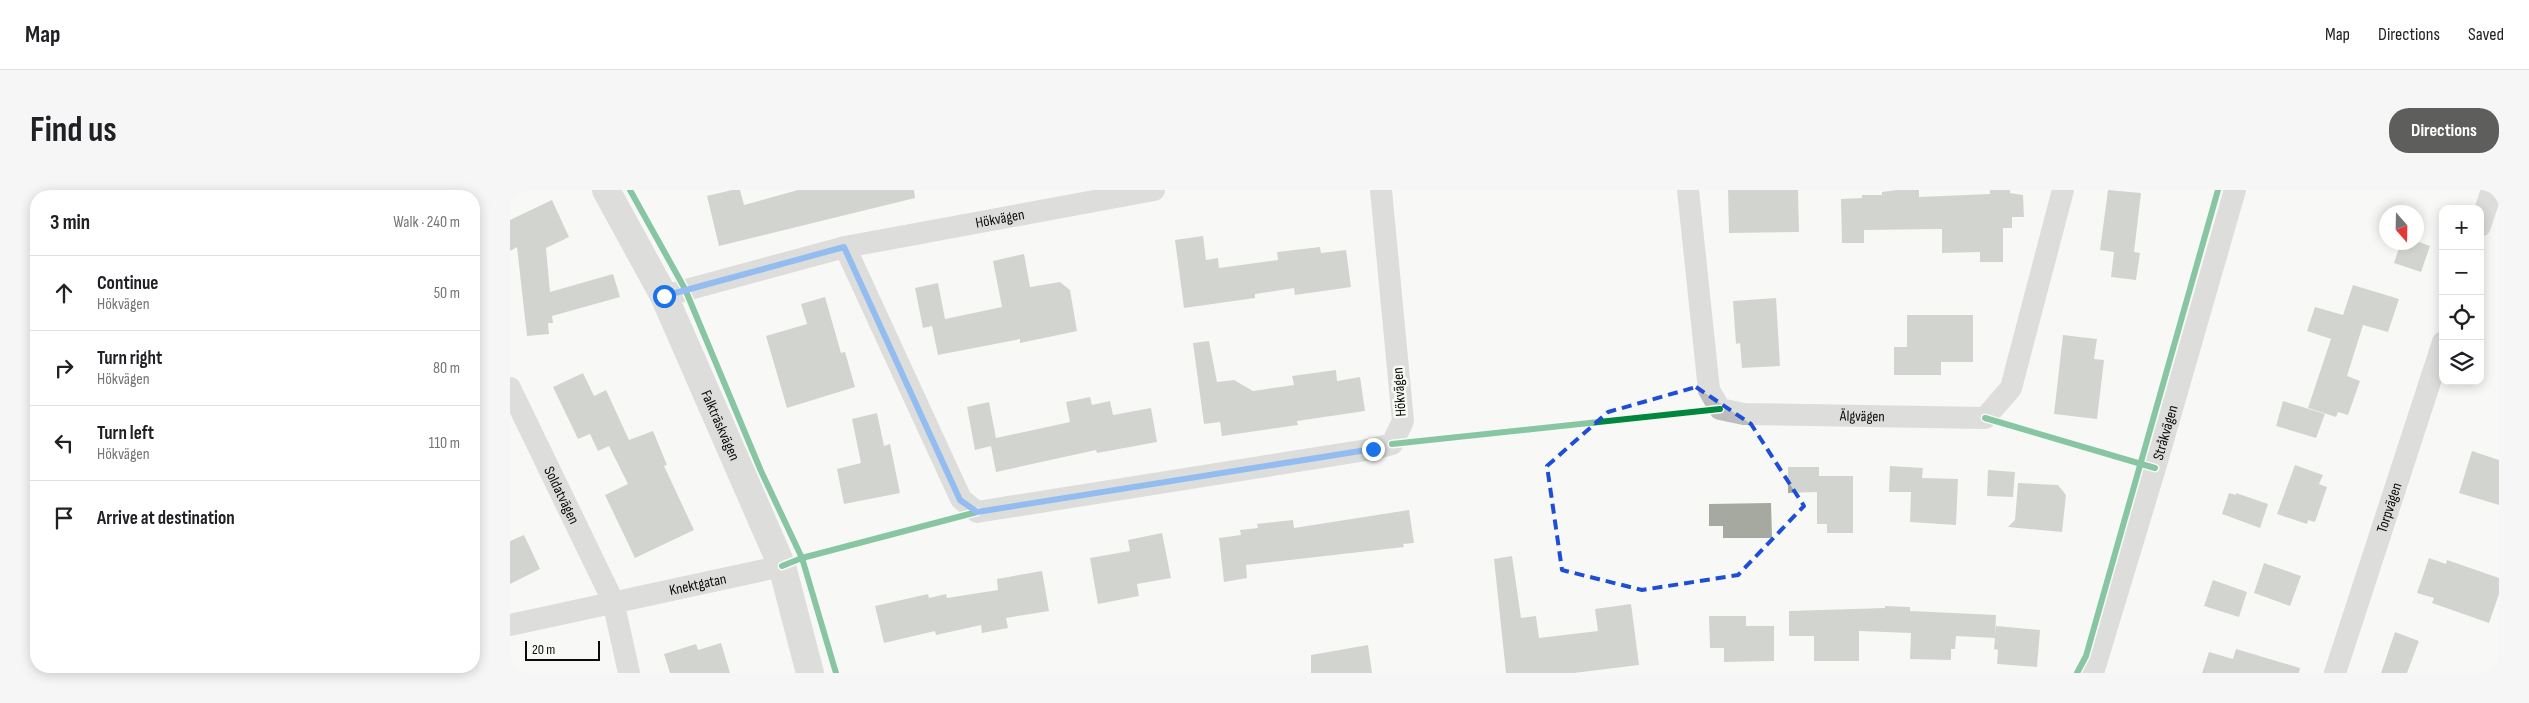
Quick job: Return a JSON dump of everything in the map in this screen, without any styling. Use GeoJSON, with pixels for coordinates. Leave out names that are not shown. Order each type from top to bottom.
{"type":"FeatureCollection","features":[{"type":"Feature","properties":{"kind":"street","name":"Falkträskvägen"},"geometry":{"type":"LineString","coordinates":[[606,190],[664,296],[782,566],[810,673]]}},
{"type":"Feature","properties":{"kind":"street","name":"Hökvägen"},"geometry":{"type":"LineString","coordinates":[[664,296],[844,247],[1154,190]]}},
{"type":"Feature","properties":{"kind":"street","name":"Hökvägen"},"geometry":{"type":"LineString","coordinates":[[844,247],[960,500],[977,512],[1373,449],[1392,444],[1403,422],[1381,190]]}},
{"type":"Feature","properties":{"kind":"street","name":"Älgvägen"},"geometry":{"type":"LineString","coordinates":[[1688,190],[1709,390],[1720,409],[1744,414],[1985,418],[2011,388],[2063,190]]}},
{"type":"Feature","properties":{"kind":"street","name":"Stråkvägen"},"geometry":{"type":"LineString","coordinates":[[2093,673],[2155,468],[2235,190]]}},
{"type":"Feature","properties":{"kind":"street"},"geometry":{"type":"LineString","coordinates":[[2484,214],[2492,190]]}},
{"type":"Feature","properties":{"kind":"street","name":"Torpvägen"},"geometry":{"type":"LineString","coordinates":[[2336,673],[2439,354]]}},
{"type":"Feature","properties":{"kind":"street","name":"Soldatvägen"},"geometry":{"type":"LineString","coordinates":[[510,388],[613,601]]}},
{"type":"Feature","properties":{"kind":"street","name":"Knektgatan"},"geometry":{"type":"LineString","coordinates":[[510,625],[613,601],[782,566]]}},
{"type":"Feature","properties":{"kind":"street"},"geometry":{"type":"LineString","coordinates":[[613,601],[629,673]]}},
{"type":"Feature","properties":{"kind":"highlighted area"},"geometry":{"type":"Polygon","coordinates":[[[1696,387],[1751,424],[1804,506],[1738,575],[1642,590],[1562,570],[1547,466],[1608,412],[1696,387]]]}},
{"type":"Feature","properties":{"kind":"building"},"geometry":{"type":"Polygon","coordinates":[[[740,190],[744,205],[798,190],[914,190],[915,198],[719,246],[707,196],[740,190]]]}},
{"type":"Feature","properties":{"kind":"building"},"geometry":{"type":"Polygon","coordinates":[[[1728,190],[1798,190],[1799,232],[1729,233],[1728,190]]]}},
{"type":"Feature","properties":{"kind":"building"},"geometry":{"type":"Polygon","coordinates":[[[1919,190],[1919,197],[1990,194],[1990,190],[2010,190],[2010,193],[2023,195],[2024,217],[2012,217],[2012,228],[2003,228],[2003,262],[1980,262],[1980,252],[1942,253],[1942,229],[1864,230],[1864,243],[1842,243],[1841,199],[1862,198],[1862,195],[1882,195],[1882,192],[1919,190]]]}},
{"type":"Feature","properties":{"kind":"building"},"geometry":{"type":"Polygon","coordinates":[[[2108,190],[2141,193],[2134,252],[2140,253],[2136,280],[2111,277],[2114,252],[2100,250],[2108,190]]]}},
{"type":"Feature","properties":{"kind":"building"},"geometry":{"type":"Polygon","coordinates":[[[552,200],[569,237],[546,248],[550,292],[613,274],[620,297],[552,316],[553,323],[548,323],[549,334],[527,336],[517,247],[510,251],[510,220],[552,200]]]}},
{"type":"Feature","properties":{"kind":"building"},"geometry":{"type":"Polygon","coordinates":[[[1203,236],[1206,260],[1218,258],[1219,268],[1278,260],[1277,252],[1320,247],[1321,253],[1346,250],[1351,287],[1295,295],[1294,288],[1255,294],[1255,298],[1184,308],[1175,240],[1203,236]]]}},
{"type":"Feature","properties":{"kind":"building"},"geometry":{"type":"Polygon","coordinates":[[[2424,244],[2430,246],[2421,272],[2394,263],[2398,250],[2424,250],[2424,244]]]}},
{"type":"Feature","properties":{"kind":"building"},"geometry":{"type":"Polygon","coordinates":[[[1024,254],[1030,287],[1060,282],[1070,290],[1077,331],[1020,343],[1020,339],[938,355],[932,326],[923,328],[915,288],[938,283],[945,319],[1002,307],[993,261],[1024,254]]]}},
{"type":"Feature","properties":{"kind":"building"},"geometry":{"type":"Polygon","coordinates":[[[2353,285],[2399,299],[2388,332],[2363,325],[2347,376],[2360,381],[2348,415],[2338,412],[2336,417],[2308,408],[2331,339],[2307,331],[2315,307],[2343,315],[2353,285]]]}},
{"type":"Feature","properties":{"kind":"building"},"geometry":{"type":"Polygon","coordinates":[[[825,297],[841,353],[845,352],[855,387],[787,408],[766,336],[807,324],[801,304],[825,297]]]}},
{"type":"Feature","properties":{"kind":"building"},"geometry":{"type":"Polygon","coordinates":[[[1776,298],[1780,366],[1742,368],[1740,343],[1736,344],[1733,301],[1776,298]]]}},
{"type":"Feature","properties":{"kind":"building"},"geometry":{"type":"Polygon","coordinates":[[[1907,315],[1973,315],[1973,362],[1941,362],[1941,375],[1894,375],[1894,347],[1907,347],[1907,315]]]}},
{"type":"Feature","properties":{"kind":"building"},"geometry":{"type":"Polygon","coordinates":[[[2063,335],[2097,339],[2094,359],[2104,360],[2097,419],[2054,414],[2063,335]]]}},
{"type":"Feature","properties":{"kind":"building"},"geometry":{"type":"Polygon","coordinates":[[[1209,341],[1217,382],[1234,380],[1253,391],[1294,385],[1292,376],[1336,370],[1337,381],[1360,377],[1365,411],[1297,421],[1298,425],[1222,436],[1220,422],[1204,424],[1193,343],[1209,341]]]}},
{"type":"Feature","properties":{"kind":"building"},"geometry":{"type":"Polygon","coordinates":[[[583,373],[594,396],[606,390],[629,440],[653,431],[667,465],[664,466],[694,530],[635,558],[605,495],[628,484],[609,446],[598,451],[590,434],[578,439],[553,387],[583,373]]]}},
{"type":"Feature","properties":{"kind":"building"},"geometry":{"type":"Polygon","coordinates":[[[1090,397],[1092,405],[1110,401],[1113,415],[1151,408],[1157,442],[1097,453],[1096,450],[996,472],[991,446],[975,450],[967,407],[989,402],[996,438],[1070,422],[1066,402],[1090,397]]]}},
{"type":"Feature","properties":{"kind":"building"},"geometry":{"type":"Polygon","coordinates":[[[2283,401],[2325,414],[2316,438],[2276,426],[2283,401]]]}},
{"type":"Feature","properties":{"kind":"building"},"geometry":{"type":"Polygon","coordinates":[[[877,413],[884,446],[890,444],[900,493],[844,504],[837,469],[861,463],[852,419],[877,413]]]}},
{"type":"Feature","properties":{"kind":"building"},"geometry":{"type":"Polygon","coordinates":[[[2472,451],[2499,460],[2499,505],[2459,493],[2472,451]]]}},
{"type":"Feature","properties":{"kind":"building"},"geometry":{"type":"Polygon","coordinates":[[[2295,465],[2323,475],[2319,484],[2327,487],[2315,522],[2308,520],[2307,524],[2277,514],[2295,465]]]}},
{"type":"Feature","properties":{"kind":"building"},"geometry":{"type":"Polygon","coordinates":[[[1890,466],[1923,468],[1922,478],[1958,479],[1956,525],[1910,522],[1911,492],[1889,492],[1890,466]]]}},
{"type":"Feature","properties":{"kind":"building"},"geometry":{"type":"Polygon","coordinates":[[[1788,467],[1819,467],[1819,476],[1853,476],[1853,533],[1827,533],[1827,524],[1817,524],[1817,492],[1788,493],[1788,467]]]}},
{"type":"Feature","properties":{"kind":"building"},"geometry":{"type":"Polygon","coordinates":[[[1988,470],[2015,472],[2013,497],[1987,496],[1988,470]]]}},
{"type":"Feature","properties":{"kind":"building"},"geometry":{"type":"Polygon","coordinates":[[[2018,483],[2058,485],[2066,495],[2062,532],[2008,527],[2015,520],[2018,483]]]}},
{"type":"Feature","properties":{"kind":"building"},"geometry":{"type":"Polygon","coordinates":[[[2229,493],[2236,495],[2236,493],[2268,504],[2260,528],[2222,514],[2229,493]]]}},
{"type":"Feature","properties":{"kind":"building"},"geometry":{"type":"Polygon","coordinates":[[[1771,503],[1772,538],[1723,538],[1723,526],[1709,526],[1709,504],[1771,503]]]}},
{"type":"Feature","properties":{"kind":"building"},"geometry":{"type":"Polygon","coordinates":[[[1409,510],[1414,543],[1403,544],[1404,547],[1246,565],[1247,578],[1224,582],[1219,538],[1241,535],[1240,530],[1258,528],[1257,524],[1293,520],[1294,528],[1409,510]]]}},
{"type":"Feature","properties":{"kind":"building"},"geometry":{"type":"Polygon","coordinates":[[[1162,533],[1171,578],[1137,584],[1139,596],[1098,604],[1090,558],[1130,551],[1128,540],[1162,533]]]}},
{"type":"Feature","properties":{"kind":"building"},"geometry":{"type":"Polygon","coordinates":[[[524,535],[540,569],[510,584],[510,541],[524,535]]]}},
{"type":"Feature","properties":{"kind":"building"},"geometry":{"type":"Polygon","coordinates":[[[1512,556],[1521,618],[1536,616],[1539,638],[1598,631],[1595,609],[1631,604],[1639,665],[1574,673],[1506,673],[1494,559],[1512,556]]]}},
{"type":"Feature","properties":{"kind":"building"},"geometry":{"type":"Polygon","coordinates":[[[2429,558],[2446,564],[2447,560],[2499,578],[2499,594],[2489,623],[2432,603],[2434,598],[2417,593],[2429,558]]]}},
{"type":"Feature","properties":{"kind":"building"},"geometry":{"type":"Polygon","coordinates":[[[2264,563],[2301,576],[2290,606],[2254,593],[2264,563]]]}},
{"type":"Feature","properties":{"kind":"building"},"geometry":{"type":"Polygon","coordinates":[[[1042,571],[1049,611],[1006,618],[1008,628],[982,633],[981,625],[936,635],[935,631],[884,643],[875,606],[928,594],[929,598],[946,594],[947,598],[998,590],[997,579],[1042,571]]]}},
{"type":"Feature","properties":{"kind":"building"},"geometry":{"type":"Polygon","coordinates":[[[2213,580],[2247,592],[2239,617],[2204,606],[2213,580]]]}},
{"type":"Feature","properties":{"kind":"building"},"geometry":{"type":"Polygon","coordinates":[[[1885,606],[1910,607],[1910,611],[1996,615],[1995,638],[1956,636],[1955,649],[1951,649],[1951,660],[1910,659],[1911,633],[1859,631],[1859,661],[1814,661],[1814,636],[1789,636],[1789,611],[1885,608],[1885,606]]]}},
{"type":"Feature","properties":{"kind":"building"},"geometry":{"type":"Polygon","coordinates":[[[1709,616],[1746,616],[1746,626],[1774,626],[1774,661],[1724,662],[1724,648],[1710,648],[1709,616]]]}},
{"type":"Feature","properties":{"kind":"building"},"geometry":{"type":"Polygon","coordinates":[[[1996,626],[2040,630],[2037,667],[1997,664],[1998,650],[1994,649],[1996,626]]]}},
{"type":"Feature","properties":{"kind":"building"},"geometry":{"type":"Polygon","coordinates":[[[2395,632],[2419,641],[2407,673],[2381,673],[2395,632]]]}},
{"type":"Feature","properties":{"kind":"building"},"geometry":{"type":"Polygon","coordinates":[[[721,643],[730,673],[670,673],[664,654],[696,644],[698,650],[721,643]]]}},
{"type":"Feature","properties":{"kind":"building"},"geometry":{"type":"Polygon","coordinates":[[[1368,645],[1372,673],[1311,673],[1311,655],[1368,645]]]}},
{"type":"Feature","properties":{"kind":"building"},"geometry":{"type":"Polygon","coordinates":[[[2236,649],[2300,668],[2299,673],[2202,673],[2209,652],[2233,659],[2236,649]]]}},
{"type":"Feature","properties":{"kind":"cycle path"},"geometry":{"type":"LineString","coordinates":[[630,190],[685,289],[761,471],[802,558],[836,673]]}},
{"type":"Feature","properties":{"kind":"cycle path"},"geometry":{"type":"LineString","coordinates":[[2077,673],[2086,656],[2218,190]]}},
{"type":"Feature","properties":{"kind":"cycle path"},"geometry":{"type":"LineString","coordinates":[[1392,444],[1720,409]]}},
{"type":"Feature","properties":{"kind":"cycle path"},"geometry":{"type":"LineString","coordinates":[[1985,418],[2155,468]]}},
{"type":"Feature","properties":{"kind":"cycle path"},"geometry":{"type":"LineString","coordinates":[[782,566],[802,558],[977,512]]}},
{"type":"Feature","properties":{"kind":"route"},"geometry":{"type":"LineString","coordinates":[[664,296],[844,247],[960,500],[977,512],[1373,449]]}}]}
